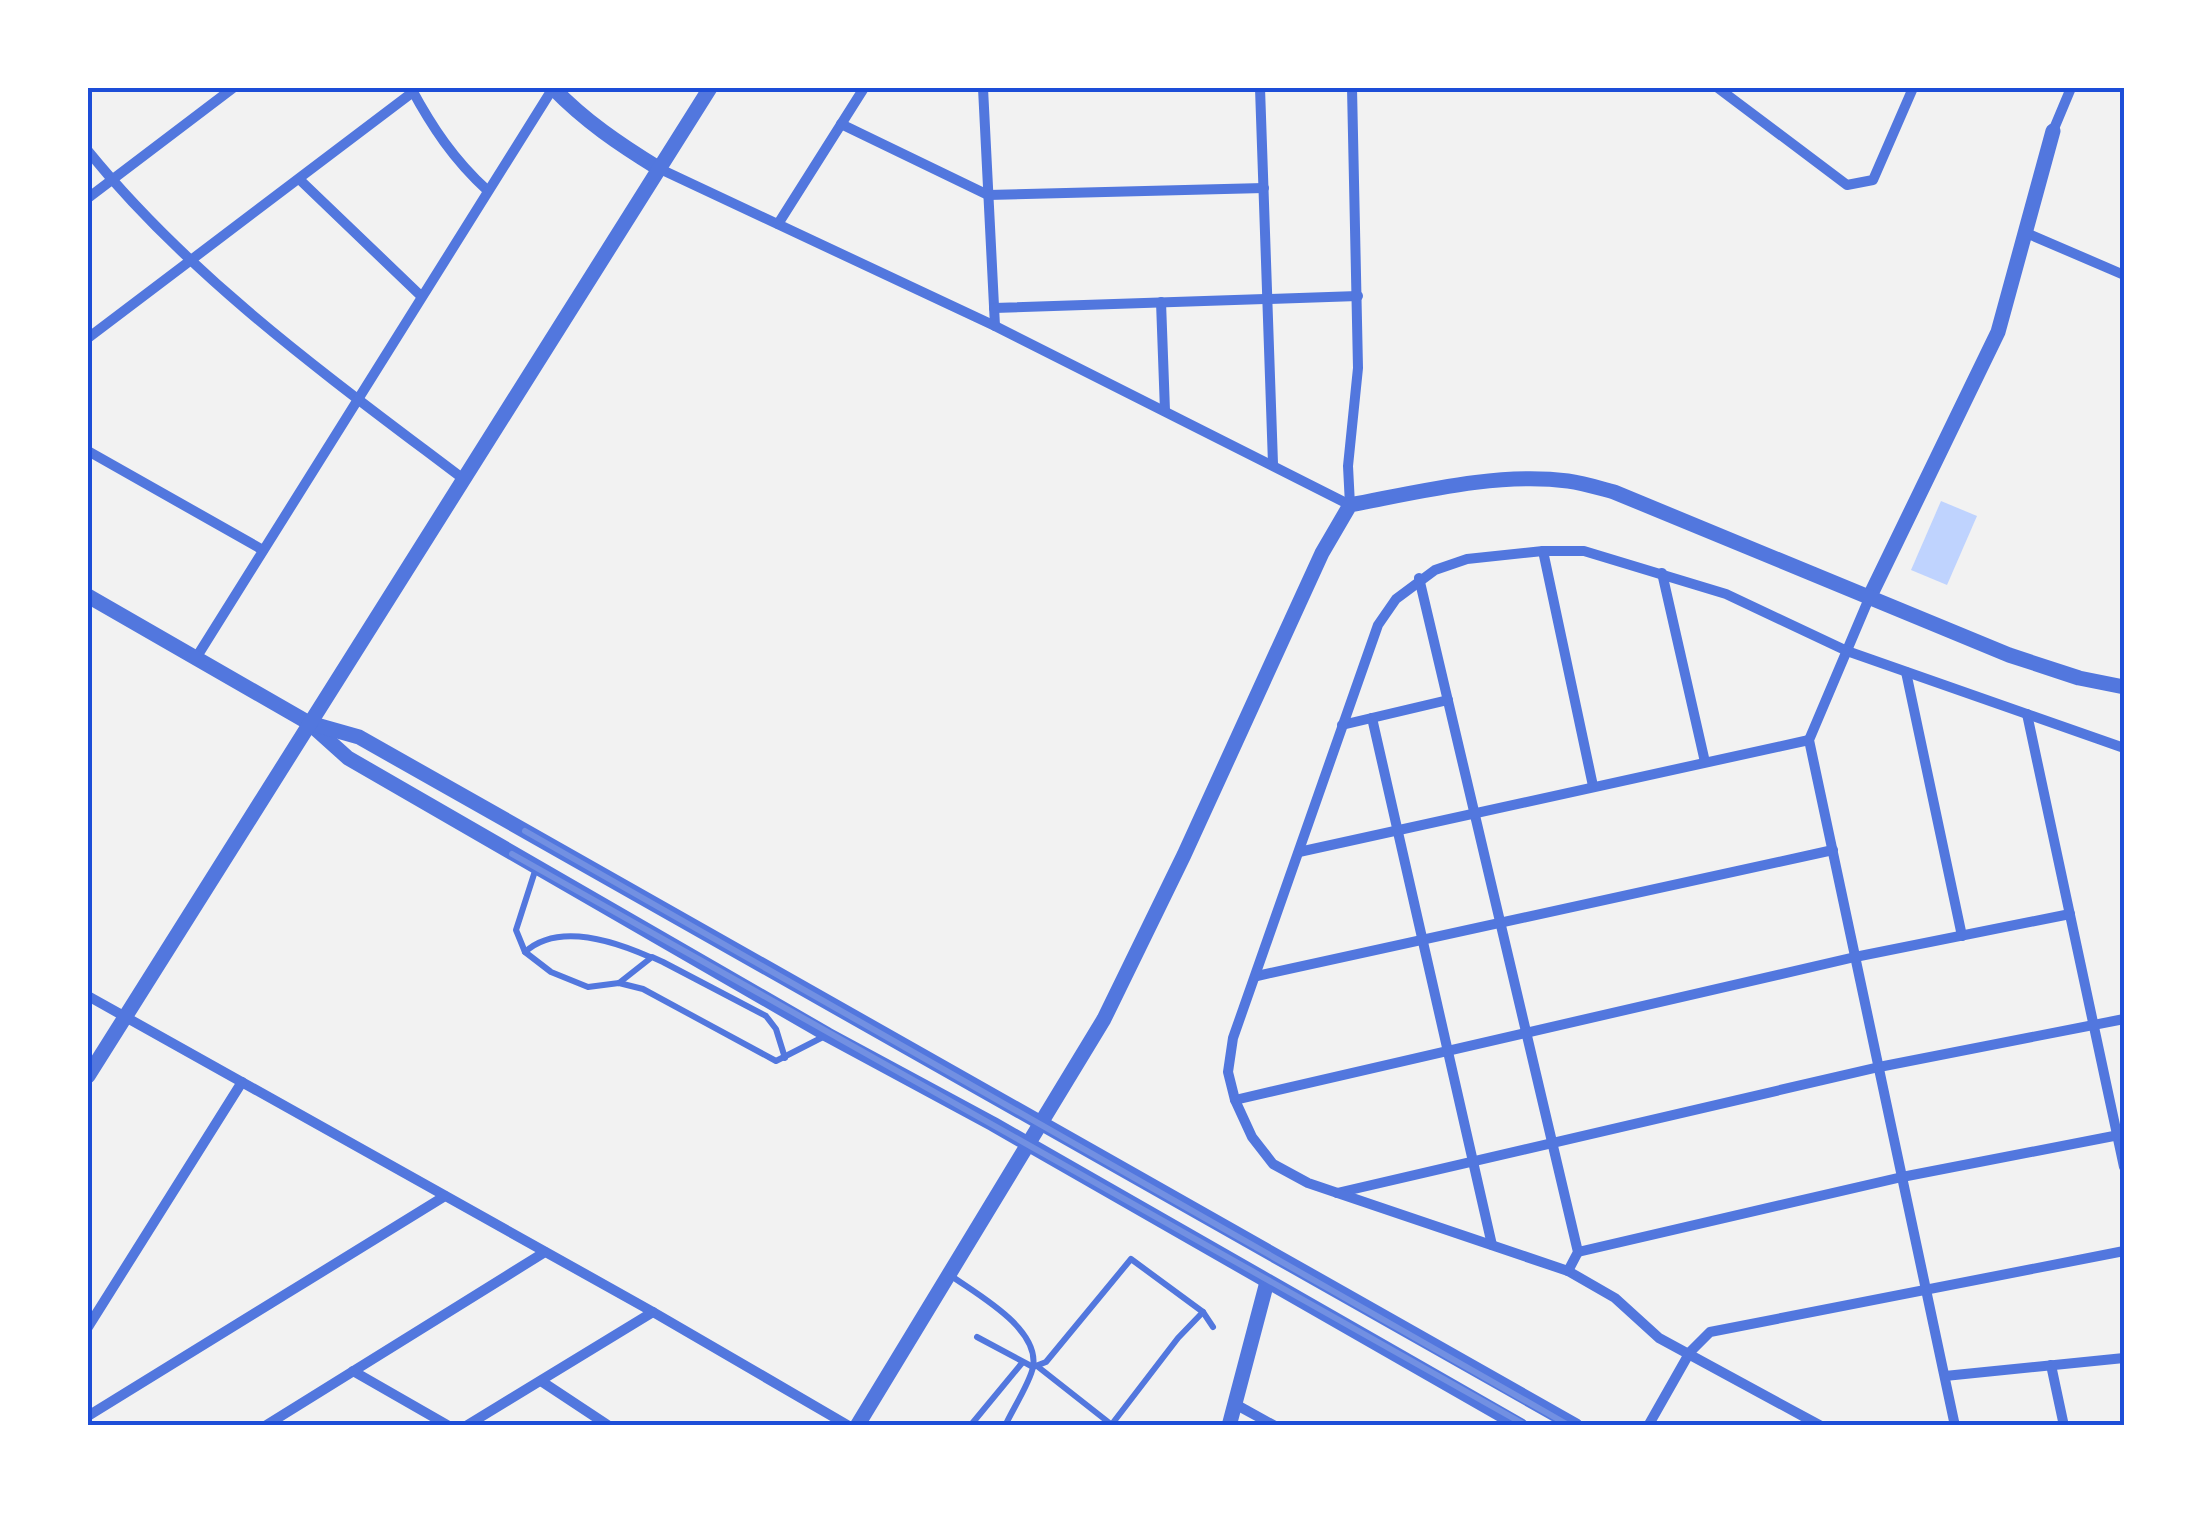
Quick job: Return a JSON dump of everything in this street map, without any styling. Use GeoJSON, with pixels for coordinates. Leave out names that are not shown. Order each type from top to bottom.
{"type":"FeatureCollection","features":[{"type":"Feature","properties":{"kind":"street"},"geometry":{"type":"LineString","coordinates":[[88,198],[233,88]]}},
{"type":"Feature","properties":{"kind":"street"},"geometry":{"type":"LineString","coordinates":[[196,658],[553,88],[580,116],[614,142],[658,168],[995,326],[1350,505],[1522,479],[1568,481],[1614,492],[2048,670],[2124,687]]}},
{"type":"Feature","properties":{"kind":"street"},"geometry":{"type":"LineString","coordinates":[[88,1076],[710,88]]}},
{"type":"Feature","properties":{"kind":"street"},"geometry":{"type":"LineString","coordinates":[[778,224],[864,88]]}},
{"type":"Feature","properties":{"kind":"street"},"geometry":{"type":"LineString","coordinates":[[984,88],[995,326]]}},
{"type":"Feature","properties":{"kind":"street"},"geometry":{"type":"LineString","coordinates":[[1260,88],[1273,464]]}},
{"type":"Feature","properties":{"kind":"street"},"geometry":{"type":"LineString","coordinates":[[88,996],[853,1426],[1104,1019],[1322,553],[1350,505],[1348,466],[1358,368],[1352,88]]}},
{"type":"Feature","properties":{"kind":"street"},"geometry":{"type":"LineString","coordinates":[[1718,88],[1847,185],[1873,180],[1914,88]]}},
{"type":"Feature","properties":{"kind":"street"},"geometry":{"type":"LineString","coordinates":[[1955,1426],[1809,740],[1870,596],[1998,332],[2053,132],[2071,88]]}},
{"type":"Feature","properties":{"kind":"street"},"geometry":{"type":"LineString","coordinates":[[88,338],[411,90],[434,131],[486,190]]}},
{"type":"Feature","properties":{"kind":"street"},"geometry":{"type":"LineString","coordinates":[[841,124],[988,195],[1264,188]]}},
{"type":"Feature","properties":{"kind":"street"},"geometry":{"type":"LineString","coordinates":[[88,150],[111,180],[191,260],[273,334],[462,478]]}},
{"type":"Feature","properties":{"kind":"street"},"geometry":{"type":"LineString","coordinates":[[299,178],[421,296]]}},
{"type":"Feature","properties":{"kind":"street"},"geometry":{"type":"LineString","coordinates":[[2024,232],[2124,275]]}},
{"type":"Feature","properties":{"kind":"street"},"geometry":{"type":"LineString","coordinates":[[994,308],[1358,296]]}},
{"type":"Feature","properties":{"kind":"street"},"geometry":{"type":"LineString","coordinates":[[1161,302],[1166,410]]}},
{"type":"Feature","properties":{"kind":"street"},"geometry":{"type":"LineString","coordinates":[[88,451],[263,550]]}},
{"type":"Feature","properties":{"kind":"street"},"geometry":{"type":"LineString","coordinates":[[1543,551],[1593,786]]}},
{"type":"Feature","properties":{"kind":"street"},"geometry":{"type":"LineString","coordinates":[[1821,1426],[1660,1338],[1615,1298],[1568,1271],[1308,1183],[1273,1164],[1252,1137],[1235,1100],[1228,1072],[1233,1038],[1378,625],[1396,599],[1420,578],[1467,559],[1584,551],[1726,594],[1847,651],[2124,748]]}},
{"type":"Feature","properties":{"kind":"street"},"geometry":{"type":"LineString","coordinates":[[1662,572],[1704,762]]}},
{"type":"Feature","properties":{"kind":"street"},"geometry":{"type":"LineString","coordinates":[[1420,578],[1578,1252],[1568,1271]]}},
{"type":"Feature","properties":{"kind":"street"},"geometry":{"type":"LineString","coordinates":[[88,596],[309,723],[348,758],[536,867],[1521,1426]]}},
{"type":"Feature","properties":{"kind":"street"},"geometry":{"type":"LineString","coordinates":[[1906,672],[1962,936]]}},
{"type":"Feature","properties":{"kind":"street"},"geometry":{"type":"LineString","coordinates":[[1342,725],[1448,700]]}},
{"type":"Feature","properties":{"kind":"street"},"geometry":{"type":"LineString","coordinates":[[2027,714],[2121,1135],[2124,1166]]}},
{"type":"Feature","properties":{"kind":"street"},"geometry":{"type":"LineString","coordinates":[[1372,718],[1492,1245]]}},
{"type":"Feature","properties":{"kind":"street"},"geometry":{"type":"LineString","coordinates":[[309,723],[359,737],[1576,1426]]}},
{"type":"Feature","properties":{"kind":"street"},"geometry":{"type":"LineString","coordinates":[[1298,852],[1809,740]]}},
{"type":"Feature","properties":{"kind":"street"},"geometry":{"type":"LineString","coordinates":[[1257,976],[1833,850]]}},
{"type":"Feature","properties":{"kind":"street"},"geometry":{"type":"LineString","coordinates":[[1235,1100],[1855,957],[2070,914]]}},
{"type":"Feature","properties":{"kind":"street"},"geometry":{"type":"LineString","coordinates":[[1336,1193],[1878,1067],[2124,1018]]}},
{"type":"Feature","properties":{"kind":"street"},"geometry":{"type":"LineString","coordinates":[[88,1327],[242,1082]]}},
{"type":"Feature","properties":{"kind":"street"},"geometry":{"type":"LineString","coordinates":[[1578,1252],[1902,1177],[2121,1135]]}},
{"type":"Feature","properties":{"kind":"street"},"geometry":{"type":"LineString","coordinates":[[88,1416],[444,1196]]}},
{"type":"Feature","properties":{"kind":"street"},"geometry":{"type":"LineString","coordinates":[[1648,1426],[1690,1352],[1710,1332],[2124,1250]]}},
{"type":"Feature","properties":{"kind":"street"},"geometry":{"type":"LineString","coordinates":[[265,1426],[545,1252]]}},
{"type":"Feature","properties":{"kind":"street"},"geometry":{"type":"LineString","coordinates":[[1230,1426],[1266,1282]]}},
{"type":"Feature","properties":{"kind":"street"},"geometry":{"type":"LineString","coordinates":[[466,1426],[653,1312]]}},
{"type":"Feature","properties":{"kind":"street"},"geometry":{"type":"LineString","coordinates":[[1945,1376],[2124,1358]]}},
{"type":"Feature","properties":{"kind":"street"},"geometry":{"type":"LineString","coordinates":[[2051,1365],[2064,1426]]}},
{"type":"Feature","properties":{"kind":"street"},"geometry":{"type":"LineString","coordinates":[[354,1371],[449,1426]]}},
{"type":"Feature","properties":{"kind":"street"},"geometry":{"type":"LineString","coordinates":[[540,1381],[609,1426]]}},
{"type":"Feature","properties":{"kind":"street"},"geometry":{"type":"LineString","coordinates":[[1235,1404],[1275,1426]]}},
{"type":"Feature","properties":{"kind":"lane"},"geometry":{"type":"LineString","coordinates":[[536,867],[516,930],[525,952],[551,972],[588,986],[618,983],[643,989],[776,1061],[828,1034]]}},
{"type":"Feature","properties":{"kind":"lane"},"geometry":{"type":"LineString","coordinates":[[525,952],[540,940],[560,936],[629,948],[652,957],[766,1016],[776,1029],[785,1058]]}},
{"type":"Feature","properties":{"kind":"lane"},"geometry":{"type":"LineString","coordinates":[[618,983],[652,957]]}},
{"type":"Feature","properties":{"kind":"lane"},"geometry":{"type":"LineString","coordinates":[[1035,1366],[1046,1362],[1058,1349],[1130,1259],[1204,1312],[1213,1326]]}},
{"type":"Feature","properties":{"kind":"lane"},"geometry":{"type":"LineString","coordinates":[[949,1274],[1013,1319],[1032,1351],[1035,1366],[1005,1426]]}},
{"type":"Feature","properties":{"kind":"lane"},"geometry":{"type":"LineString","coordinates":[[977,1337],[1035,1366],[1108,1424],[1204,1312]]}},
{"type":"Feature","properties":{"kind":"lane"},"geometry":{"type":"LineString","coordinates":[[970,1426],[1022,1362]]}},
{"type":"Feature","properties":{"kind":"water"},"geometry":{"type":"Polygon","coordinates":[[[1941,501],[1977,516],[1947,585],[1911,570],[1941,501]]]}},
{"type":"Feature","properties":{"kind":"railway"},"geometry":{"type":"LineString","coordinates":[[525,831],[1570,1426]]}},
{"type":"Feature","properties":{"kind":"railway"},"geometry":{"type":"LineString","coordinates":[[512,854],[1527,1426]]}}]}
